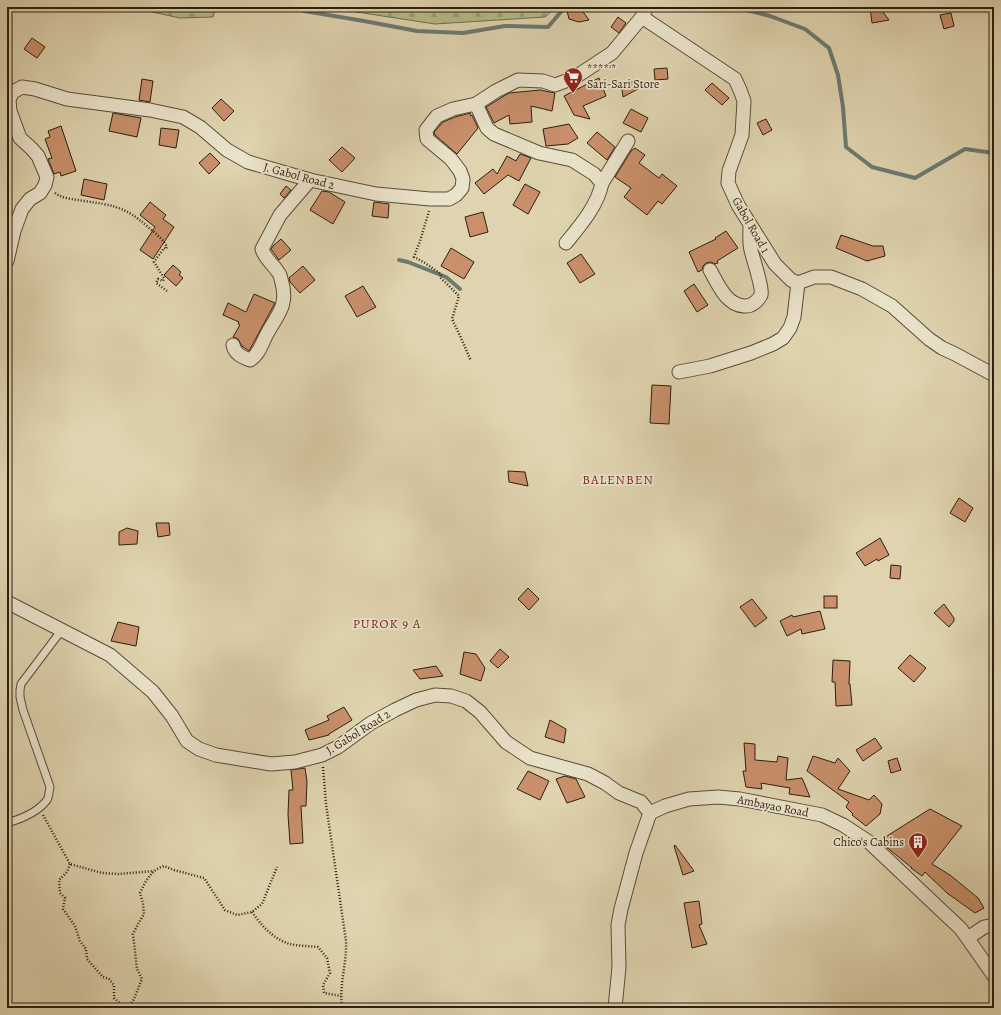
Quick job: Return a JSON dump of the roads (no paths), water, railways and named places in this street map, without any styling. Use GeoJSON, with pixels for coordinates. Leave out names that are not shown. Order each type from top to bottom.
{"type":"FeatureCollection","features":[{"type":"Feature","properties":{"kind":"street","name":"J. Gabol Road 2"},"geometry":{"type":"LineString","coordinates":[[7,261],[14,231],[22,209],[30,199],[40,193],[45,186],[47,177],[38,156],[20,138],[10,111],[10,91],[22,87],[35,88],[67,99],[150,110],[183,117],[200,127],[227,150],[248,162],[310,180],[376,194],[430,199],[449,199],[456,195],[462,188],[463,179],[460,171],[451,159],[427,139],[426,130],[437,116],[445,112],[476,104],[496,91],[518,80],[543,81],[555,85],[574,78],[612,53],[645,12]]}},
{"type":"Feature","properties":{"kind":"street","name":"Gabol Road 1"},"geometry":{"type":"LineString","coordinates":[[645,12],[735,79],[744,101],[742,135],[729,170],[728,183],[750,226],[775,264],[791,280],[798,283]]}},
{"type":"Feature","properties":{"kind":"street"},"geometry":{"type":"LineString","coordinates":[[476,104],[487,128],[494,134],[539,153],[572,160],[594,174],[602,183]]}},
{"type":"Feature","properties":{"kind":"street"},"geometry":{"type":"LineString","coordinates":[[7,134],[20,138]]}},
{"type":"Feature","properties":{"kind":"street"},"geometry":{"type":"LineString","coordinates":[[566,243],[592,206],[598,196],[602,183],[628,141]]}},
{"type":"Feature","properties":{"kind":"street"},"geometry":{"type":"LineString","coordinates":[[233,345],[234,350],[242,357],[250,360],[256,356],[277,318],[284,301],[284,290],[279,272],[264,255],[262,249],[280,215],[310,180]]}},
{"type":"Feature","properties":{"kind":"street"},"geometry":{"type":"LineString","coordinates":[[710,270],[725,295],[735,303],[740,306],[748,306],[757,301],[761,294],[750,245],[750,226]]}},
{"type":"Feature","properties":{"kind":"street"},"geometry":{"type":"LineString","coordinates":[[680,372],[710,366],[751,353],[783,338],[790,328],[794,317],[798,283],[814,277],[831,277],[862,289],[892,306],[929,339],[942,348],[994,375]]}},
{"type":"Feature","properties":{"kind":"street","name":"J. Gabol Road 2"},"geometry":{"type":"LineString","coordinates":[[7,602],[110,655],[153,692],[172,716],[187,741],[199,749],[232,758],[271,764],[295,762],[322,755],[338,747],[372,723],[416,700],[435,695],[451,696],[466,701],[480,712],[506,742],[530,758],[594,777],[619,793],[641,802],[650,813]]}},
{"type":"Feature","properties":{"kind":"street","name":"Ambayao Road"},"geometry":{"type":"LineString","coordinates":[[650,813],[665,806],[690,799],[718,797],[740,799],[822,815],[843,824],[869,842],[961,929],[994,976]]}},
{"type":"Feature","properties":{"kind":"street"},"geometry":{"type":"LineString","coordinates":[[615,1008],[619,967],[618,925],[636,852],[650,813]]}},
{"type":"Feature","properties":{"kind":"street"},"geometry":{"type":"LineString","coordinates":[[968,938],[984,927],[994,925]]}},
{"type":"Feature","properties":{"kind":"lane"},"geometry":{"type":"LineString","coordinates":[[7,823],[39,808],[48,799],[50,787],[23,710],[20,690],[21,684],[61,631]]}},
{"type":"Feature","properties":{"kind":"waterway"},"geometry":{"type":"LineString","coordinates":[[296,7],[304,11],[417,31],[463,33],[505,26],[548,27],[565,7]]}},
{"type":"Feature","properties":{"kind":"waterway"},"geometry":{"type":"LineString","coordinates":[[735,7],[770,16],[805,29],[829,48],[838,75],[843,107],[846,147],[872,167],[915,178],[965,149],[994,153]]}},
{"type":"Feature","properties":{"kind":"waterway"},"geometry":{"type":"LineString","coordinates":[[399,260],[446,277],[460,289]]}},
{"type":"Feature","properties":{"kind":"place","name":"****'* Sari-Sari Store"},"geometry":{"type":"Point","coordinates":[573,94]}},
{"type":"Feature","properties":{"kind":"place","name":"Chico's Cabins"},"geometry":{"type":"Point","coordinates":[918,859]}},
{"type":"Feature","properties":{"kind":"district","name":"BALENBEN"},"geometry":{"type":"Point","coordinates":[618,479]}},
{"type":"Feature","properties":{"kind":"district","name":"PUROK 9 A"},"geometry":{"type":"Point","coordinates":[387,623]}}]}
